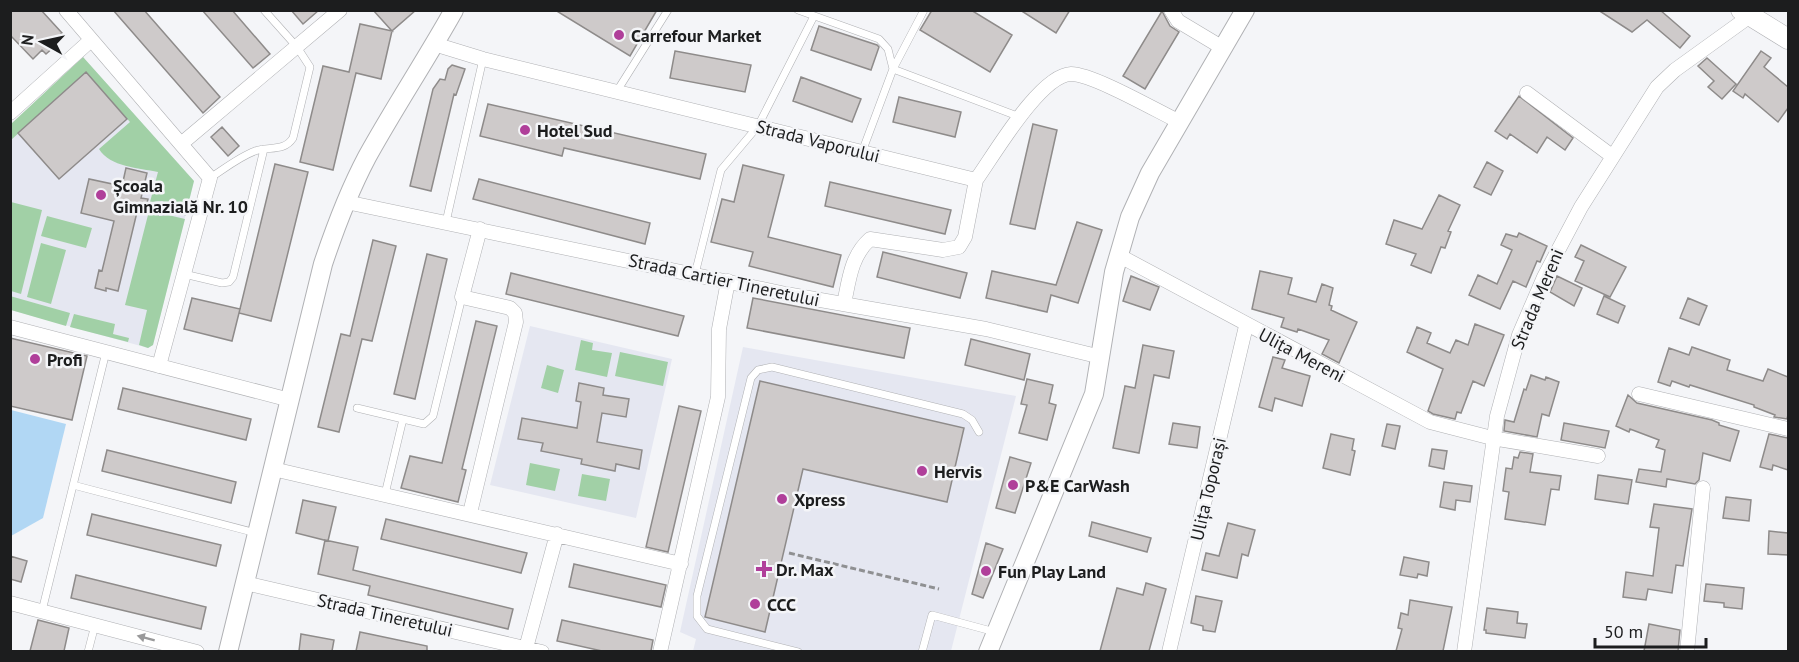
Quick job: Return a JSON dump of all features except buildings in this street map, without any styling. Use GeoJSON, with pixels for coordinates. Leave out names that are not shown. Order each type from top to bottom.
{"type":"FeatureCollection","features":[{"type":"Feature","properties":{"kind":"main road"},"geometry":{"type":"LineString","coordinates":[[1745,13],[1788,39]]}},
{"type":"Feature","properties":{"kind":"street"},"geometry":{"type":"LineString","coordinates":[[66,10],[210,178],[159,366]]}},
{"type":"Feature","properties":{"kind":"street"},"geometry":{"type":"LineString","coordinates":[[182,144],[340,10]]}},
{"type":"Feature","properties":{"kind":"street"},"geometry":{"type":"LineString","coordinates":[[228,651],[323,264],[346,202],[367,158],[454,10]]}},
{"type":"Feature","properties":{"kind":"street"},"geometry":{"type":"LineString","coordinates":[[1171,10],[1178,21],[1223,48]]}},
{"type":"Feature","properties":{"kind":"street"},"geometry":{"type":"LineString","coordinates":[[988,651],[1088,413],[1094,394],[1118,255],[1140,195],[1245,10]]}},
{"type":"Feature","properties":{"kind":"street","name":"Strada Mereni"},"geometry":{"type":"LineString","coordinates":[[1464,651],[1492,438],[1511,360],[1529,310],[1557,249],[1612,156],[1657,87],[1745,13]]}},
{"type":"Feature","properties":{"kind":"street"},"geometry":{"type":"LineString","coordinates":[[10,113],[91,40]]}},
{"type":"Feature","properties":{"kind":"street","name":"Strada Vaporului"},"geometry":{"type":"LineString","coordinates":[[434,44],[483,59],[976,180]]}},
{"type":"Feature","properties":{"kind":"street"},"geometry":{"type":"LineString","coordinates":[[844,304],[854,259],[861,247],[870,239],[943,250],[959,248],[965,237],[976,180],[1020,117],[1048,83],[1060,75],[1073,74],[1090,78],[1180,122]]}},
{"type":"Feature","properties":{"kind":"street"},"geometry":{"type":"LineString","coordinates":[[1527,93],[1612,156]]}},
{"type":"Feature","properties":{"kind":"street","name":"Strada Cartier Tineretului"},"geometry":{"type":"LineString","coordinates":[[346,202],[728,281],[986,329],[1101,357]]}},
{"type":"Feature","properties":{"kind":"street"},"geometry":{"type":"LineString","coordinates":[[470,513],[516,322],[515,313],[510,308],[462,297],[480,229]]}},
{"type":"Feature","properties":{"kind":"street","name":"Ulița Mereni"},"geometry":{"type":"LineString","coordinates":[[1118,255],[1246,326],[1430,422],[1492,438],[1598,456]]}},
{"type":"Feature","properties":{"kind":"street"},"geometry":{"type":"LineString","coordinates":[[660,651],[718,397],[719,329],[728,281]]}},
{"type":"Feature","properties":{"kind":"street","name":"Ulița Toporași"},"geometry":{"type":"LineString","coordinates":[[1169,651],[1246,326]]}},
{"type":"Feature","properties":{"kind":"street"},"geometry":{"type":"LineString","coordinates":[[10,327],[290,400]]}},
{"type":"Feature","properties":{"kind":"street"},"geometry":{"type":"LineString","coordinates":[[1639,394],[1788,429]]}},
{"type":"Feature","properties":{"kind":"street"},"geometry":{"type":"LineString","coordinates":[[273,469],[470,513],[681,564]]}},
{"type":"Feature","properties":{"kind":"street"},"geometry":{"type":"LineString","coordinates":[[1687,651],[1703,488]]}},
{"type":"Feature","properties":{"kind":"street"},"geometry":{"type":"LineString","coordinates":[[526,648],[557,534]]}},
{"type":"Feature","properties":{"kind":"street","name":"Strada Tineretului"},"geometry":{"type":"LineString","coordinates":[[245,583],[542,651]]}},
{"type":"Feature","properties":{"kind":"street"},"geometry":{"type":"LineString","coordinates":[[10,603],[197,651]]}},
{"type":"Feature","properties":{"kind":"lane"},"geometry":{"type":"LineString","coordinates":[[210,178],[246,155],[264,149],[283,148],[293,138],[310,67],[297,47],[264,10]]}},
{"type":"Feature","properties":{"kind":"lane"},"geometry":{"type":"LineString","coordinates":[[617,91],[669,10]]}},
{"type":"Feature","properties":{"kind":"lane"},"geometry":{"type":"LineString","coordinates":[[798,10],[879,39],[888,49],[893,69]]}},
{"type":"Feature","properties":{"kind":"lane"},"geometry":{"type":"LineString","coordinates":[[862,152],[893,69],[924,10]]}},
{"type":"Feature","properties":{"kind":"lane"},"geometry":{"type":"LineString","coordinates":[[695,274],[722,170],[758,126],[814,16]]}},
{"type":"Feature","properties":{"kind":"lane"},"geometry":{"type":"LineString","coordinates":[[446,222],[483,59]]}},
{"type":"Feature","properties":{"kind":"lane"},"geometry":{"type":"LineString","coordinates":[[893,69],[1020,117]]}},
{"type":"Feature","properties":{"kind":"lane"},"geometry":{"type":"LineString","coordinates":[[184,274],[222,283],[229,282],[233,277],[264,149]]}},
{"type":"Feature","properties":{"kind":"lane"},"geometry":{"type":"LineString","coordinates":[[357,408],[424,424],[433,416],[462,297]]}},
{"type":"Feature","properties":{"kind":"lane"},"geometry":{"type":"LineString","coordinates":[[42,611],[106,352]]}},
{"type":"Feature","properties":{"kind":"lane"},"geometry":{"type":"LineString","coordinates":[[798,651],[707,629],[697,616],[698,596],[751,378],[758,370],[772,367],[963,414],[972,420],[979,432]]}},
{"type":"Feature","properties":{"kind":"lane"},"geometry":{"type":"LineString","coordinates":[[385,494],[403,419]]}},
{"type":"Feature","properties":{"kind":"lane"},"geometry":{"type":"LineString","coordinates":[[73,484],[258,534]]}},
{"type":"Feature","properties":{"kind":"lane"},"geometry":{"type":"LineString","coordinates":[[922,651],[932,615],[996,633]]}},
{"type":"Feature","properties":{"kind":"lane"},"geometry":{"type":"LineString","coordinates":[[88,651],[95,625]]}},
{"type":"Feature","properties":{"kind":"path"},"geometry":{"type":"LineString","coordinates":[[156,207],[159,203],[164,204],[167,209],[200,217]]}},
{"type":"Feature","properties":{"kind":"path"},"geometry":{"type":"LineString","coordinates":[[147,205],[156,207]]}},
{"type":"Feature","properties":{"kind":"path"},"geometry":{"type":"LineString","coordinates":[[156,207],[160,214],[167,209]]}},
{"type":"Feature","properties":{"kind":"path"},"geometry":{"type":"LineString","coordinates":[[789,553],[939,589]]}},
{"type":"Feature","properties":{"kind":"shaded area","name":"Școala Gimnazială Nr. 10"},"geometry":{"type":"Polygon","coordinates":[[[83,57],[194,181],[153,345],[148,348],[11,310],[11,124],[83,57]]]}},
{"type":"Feature","properties":{"kind":"shaded area"},"geometry":{"type":"Polygon","coordinates":[[[530,326],[672,359],[636,518],[490,485],[530,326]]]}},
{"type":"Feature","properties":{"kind":"shaded area"},"geometry":{"type":"Polygon","coordinates":[[[743,347],[1016,396],[951,651],[693,651],[696,639],[680,632],[743,347]]]}},
{"type":"Feature","properties":{"kind":"green space"},"geometry":{"type":"Polygon","coordinates":[[[83,57],[194,181],[187,209],[170,206],[162,201],[150,202],[158,172],[117,163],[110,160],[99,149],[130,122],[86,72],[11,140],[11,124],[83,57]]]}},
{"type":"Feature","properties":{"kind":"green space"},"geometry":{"type":"Polygon","coordinates":[[[11,202],[42,210],[21,294],[11,291],[11,202]]]}},
{"type":"Feature","properties":{"kind":"green space"},"geometry":{"type":"Polygon","coordinates":[[[149,211],[159,216],[168,215],[185,219],[153,345],[148,348],[139,345],[147,310],[125,305],[149,211]]]}},
{"type":"Feature","properties":{"kind":"green space"},"geometry":{"type":"Polygon","coordinates":[[[47,216],[92,228],[86,248],[41,236],[47,216]]]}},
{"type":"Feature","properties":{"kind":"green space"},"geometry":{"type":"Polygon","coordinates":[[[41,243],[66,250],[51,304],[27,297],[41,243]]]}},
{"type":"Feature","properties":{"kind":"green space"},"geometry":{"type":"Polygon","coordinates":[[[10,296],[70,313],[66,326],[11,310],[10,296]]]}},
{"type":"Feature","properties":{"kind":"green space"},"geometry":{"type":"Polygon","coordinates":[[[74,314],[115,324],[113,334],[129,338],[128,342],[70,327],[74,314]]]}},
{"type":"Feature","properties":{"kind":"green space"},"geometry":{"type":"Polygon","coordinates":[[[581,340],[593,343],[592,350],[612,353],[607,377],[575,370],[581,340]]]}},
{"type":"Feature","properties":{"kind":"green space"},"geometry":{"type":"Polygon","coordinates":[[[620,352],[668,362],[663,386],[615,376],[620,352]]]}},
{"type":"Feature","properties":{"kind":"green space"},"geometry":{"type":"Polygon","coordinates":[[[547,365],[564,370],[558,393],[541,388],[547,365]]]}},
{"type":"Feature","properties":{"kind":"green space"},"geometry":{"type":"Polygon","coordinates":[[[530,463],[560,469],[555,491],[526,485],[530,463]]]}},
{"type":"Feature","properties":{"kind":"green space"},"geometry":{"type":"Polygon","coordinates":[[[582,474],[610,479],[606,501],[578,496],[582,474]]]}},
{"type":"Feature","properties":{"kind":"water"},"geometry":{"type":"Polygon","coordinates":[[[11,410],[66,424],[43,518],[11,536],[11,410]]]}},
{"type":"Feature","properties":{"kind":"place","name":"Carrefour Market"},"geometry":{"type":"Point","coordinates":[619,35]}},
{"type":"Feature","properties":{"kind":"place","name":"Hotel Sud"},"geometry":{"type":"Point","coordinates":[525,130]}},
{"type":"Feature","properties":{"kind":"place","name":"Școala Gimnazială Nr. 10"},"geometry":{"type":"Point","coordinates":[101,195]}},
{"type":"Feature","properties":{"kind":"place","name":"Profi"},"geometry":{"type":"Point","coordinates":[35,359]}},
{"type":"Feature","properties":{"kind":"place","name":"Hervis"},"geometry":{"type":"Point","coordinates":[922,471]}},
{"type":"Feature","properties":{"kind":"place","name":"P&E CarWash"},"geometry":{"type":"Point","coordinates":[1013,485]}},
{"type":"Feature","properties":{"kind":"place","name":"Xpress"},"geometry":{"type":"Point","coordinates":[782,499]}},
{"type":"Feature","properties":{"kind":"place","name":"Dr. Max"},"geometry":{"type":"Point","coordinates":[764,569]}},
{"type":"Feature","properties":{"kind":"place","name":"Fun Play Land"},"geometry":{"type":"Point","coordinates":[986,571]}},
{"type":"Feature","properties":{"kind":"place","name":"CCC"},"geometry":{"type":"Point","coordinates":[755,604]}}]}
